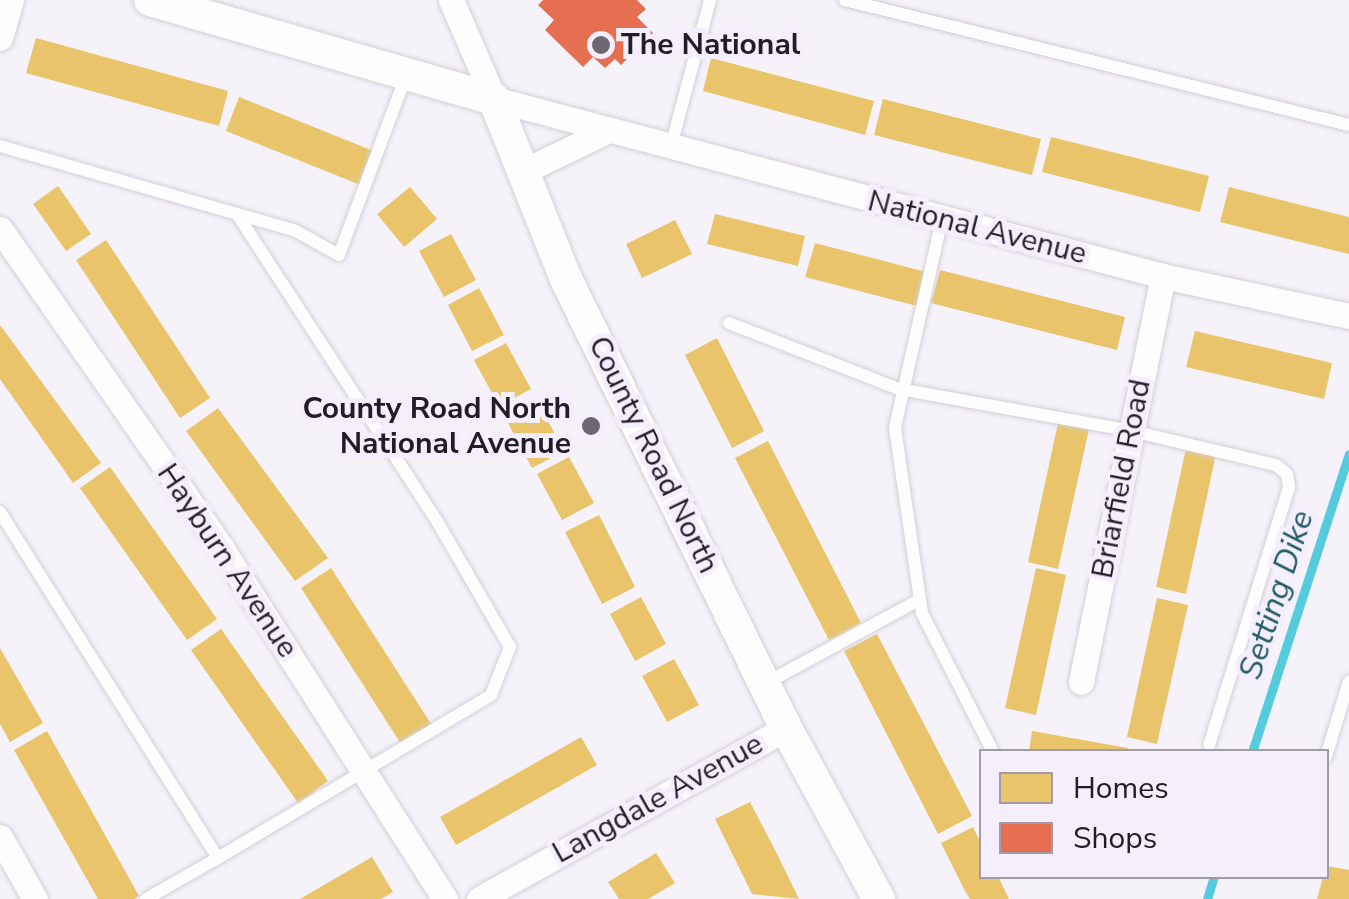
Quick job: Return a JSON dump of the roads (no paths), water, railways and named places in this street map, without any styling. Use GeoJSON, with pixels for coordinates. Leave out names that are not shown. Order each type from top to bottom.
{"type":"FeatureCollection","features":[{"type":"Feature","properties":{"kind":"street"},"geometry":{"type":"LineString","coordinates":[[0,38],[11,0]]}},
{"type":"Feature","properties":{"kind":"street","name":"National Avenue"},"geometry":{"type":"LineString","coordinates":[[150,0],[670,148],[1163,276],[1349,316]]}},
{"type":"Feature","properties":{"kind":"street","name":"County Road North"},"geometry":{"type":"LineString","coordinates":[[451,0],[566,279],[786,728],[879,899]]}},
{"type":"Feature","properties":{"kind":"street"},"geometry":{"type":"LineString","coordinates":[[522,172],[607,131]]}},
{"type":"Feature","properties":{"kind":"street","name":"Hayburn Avenue"},"geometry":{"type":"LineString","coordinates":[[0,229],[366,771],[444,899]]}},
{"type":"Feature","properties":{"kind":"street","name":"Briarfield Road"},"geometry":{"type":"LineString","coordinates":[[1081,682],[1163,276]]}},
{"type":"Feature","properties":{"kind":"street","name":"Langdale Avenue"},"geometry":{"type":"LineString","coordinates":[[478,899],[786,728]]}},
{"type":"Feature","properties":{"kind":"street"},"geometry":{"type":"LineString","coordinates":[[0,837],[35,899]]}},
{"type":"Feature","properties":{"kind":"lane"},"geometry":{"type":"LineString","coordinates":[[670,148],[710,0]]}},
{"type":"Feature","properties":{"kind":"lane"},"geometry":{"type":"LineString","coordinates":[[845,0],[1349,125]]}},
{"type":"Feature","properties":{"kind":"lane"},"geometry":{"type":"LineString","coordinates":[[0,146],[296,231],[339,255],[346,250],[406,74]]}},
{"type":"Feature","properties":{"kind":"lane"},"geometry":{"type":"LineString","coordinates":[[146,899],[491,695],[508,664],[508,634],[238,216]]}},
{"type":"Feature","properties":{"kind":"lane"},"geometry":{"type":"LineString","coordinates":[[942,219],[899,389],[895,428],[919,600],[992,749]]}},
{"type":"Feature","properties":{"kind":"lane"},"geometry":{"type":"LineString","coordinates":[[729,324],[899,389],[1132,431],[1276,465],[1287,474],[1289,486],[1208,745]]}},
{"type":"Feature","properties":{"kind":"lane"},"geometry":{"type":"LineString","coordinates":[[0,512],[218,858]]}},
{"type":"Feature","properties":{"kind":"lane"},"geometry":{"type":"LineString","coordinates":[[764,684],[919,600]]}},
{"type":"Feature","properties":{"kind":"lane"},"geometry":{"type":"LineString","coordinates":[[1328,749],[1349,680]]}},
{"type":"Feature","properties":{"kind":"waterway","name":"Setting Dike"},"geometry":{"type":"LineString","coordinates":[[1253,749],[1349,454]]}},
{"type":"Feature","properties":{"kind":"waterway","name":"Setting Dike"},"geometry":{"type":"LineString","coordinates":[[1207,899],[1213,879]]}},
{"type":"Feature","properties":{"kind":"place","name":"The National"},"geometry":{"type":"Point","coordinates":[601,45]}},
{"type":"Feature","properties":{"kind":"place","name":"County Road North National Avenue"},"geometry":{"type":"Point","coordinates":[591,426]}}]}
